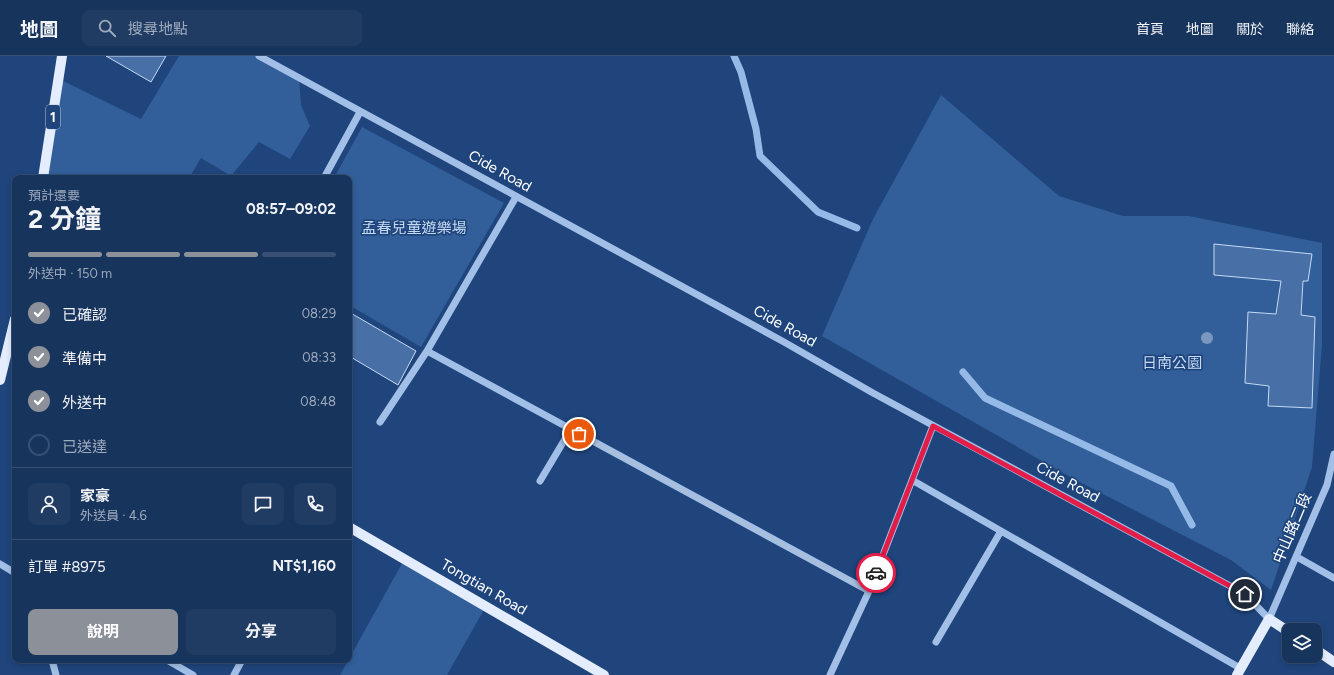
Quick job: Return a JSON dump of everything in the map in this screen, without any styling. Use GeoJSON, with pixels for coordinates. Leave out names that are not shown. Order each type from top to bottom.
{"type":"FeatureCollection","features":[{"type":"Feature","properties":{"kind":"main road","name":"1"},"geometry":{"type":"LineString","coordinates":[[43,175],[62,56]]}},
{"type":"Feature","properties":{"kind":"main road"},"geometry":{"type":"LineString","coordinates":[[0,340],[12,345],[0,380]]}},
{"type":"Feature","properties":{"kind":"main road","name":"Tongtian Road"},"geometry":{"type":"LineString","coordinates":[[352,529],[604,675]]}},
{"type":"Feature","properties":{"kind":"main road","name":"Cide Road"},"geometry":{"type":"LineString","coordinates":[[1269,618],[1282,627]]}},
{"type":"Feature","properties":{"kind":"main road","name":"中山路二段"},"geometry":{"type":"LineString","coordinates":[[1238,672],[1269,618]]}},
{"type":"Feature","properties":{"kind":"main road"},"geometry":{"type":"LineString","coordinates":[[1322,654],[1334,662]]}},
{"type":"Feature","properties":{"kind":"street","name":"Cide Road"},"geometry":{"type":"LineString","coordinates":[[259,56],[784,342],[933,426],[1245,594],[1269,618]]}},
{"type":"Feature","properties":{"kind":"street"},"geometry":{"type":"LineString","coordinates":[[326,175],[360,112]]}},
{"type":"Feature","properties":{"kind":"street"},"geometry":{"type":"LineString","coordinates":[[380,422],[427,351],[516,197]]}},
{"type":"Feature","properties":{"kind":"street"},"geometry":{"type":"LineString","coordinates":[[427,351],[869,591]]}},
{"type":"Feature","properties":{"kind":"street"},"geometry":{"type":"LineString","coordinates":[[830,675],[869,591],[933,426]]}},
{"type":"Feature","properties":{"kind":"street"},"geometry":{"type":"LineString","coordinates":[[540,481],[570,429]]}},
{"type":"Feature","properties":{"kind":"street","name":"中山路二段"},"geometry":{"type":"LineString","coordinates":[[1269,618],[1297,557],[1327,485],[1334,454]]}},
{"type":"Feature","properties":{"kind":"street"},"geometry":{"type":"LineString","coordinates":[[912,480],[1001,531],[1238,672]]}},
{"type":"Feature","properties":{"kind":"street"},"geometry":{"type":"LineString","coordinates":[[936,642],[1001,531]]}},
{"type":"Feature","properties":{"kind":"street"},"geometry":{"type":"LineString","coordinates":[[1297,557],[1334,578]]}},
{"type":"Feature","properties":{"kind":"street"},"geometry":{"type":"LineString","coordinates":[[0,564],[12,571]]}},
{"type":"Feature","properties":{"kind":"street"},"geometry":{"type":"LineString","coordinates":[[53,663],[56,675]]}},
{"type":"Feature","properties":{"kind":"street"},"geometry":{"type":"LineString","coordinates":[[172,663],[193,675]]}},
{"type":"Feature","properties":{"kind":"street"},"geometry":{"type":"LineString","coordinates":[[234,675],[240,663]]}},
{"type":"Feature","properties":{"kind":"green space"},"geometry":{"type":"Polygon","coordinates":[[[179,56],[259,56],[299,78],[301,105],[310,126],[290,159],[259,142],[232,175],[229,175],[201,158],[191,175],[43,175],[59,79],[141,119],[179,56]]]}},
{"type":"Feature","properties":{"kind":"green space","name":"日南公園"},"geometry":{"type":"Polygon","coordinates":[[[941,95],[1059,196],[1123,216],[1189,216],[1322,243],[1322,345],[1312,467],[1271,590],[1231,560],[1072,478],[822,336],[873,219],[941,95]]]}},
{"type":"Feature","properties":{"kind":"green space","name":"孟春兒童遊樂場"},"geometry":{"type":"Polygon","coordinates":[[[362,127],[504,203],[421,347],[352,307],[352,175],[336,175],[362,127]]]}},
{"type":"Feature","properties":{"kind":"green space"},"geometry":{"type":"Polygon","coordinates":[[[405,558],[486,606],[447,675],[340,675],[347,663],[352,663],[352,653],[405,558]]]}},
{"type":"Feature","properties":{"kind":"building"},"geometry":{"type":"Polygon","coordinates":[[[106,56],[166,56],[151,82],[106,56]]]}},
{"type":"Feature","properties":{"kind":"building"},"geometry":{"type":"Polygon","coordinates":[[[1214,244],[1312,254],[1308,281],[1303,281],[1301,315],[1315,317],[1312,408],[1268,406],[1269,386],[1245,383],[1248,312],[1276,314],[1281,281],[1214,275],[1214,244]]]}},
{"type":"Feature","properties":{"kind":"building"},"geometry":{"type":"Polygon","coordinates":[[[352,314],[416,351],[398,385],[352,358],[352,314]]]}},
{"type":"Feature","properties":{"kind":"waterway"},"geometry":{"type":"LineString","coordinates":[[734,56],[741,72],[756,129],[760,156],[818,212],[857,228]]}},
{"type":"Feature","properties":{"kind":"waterway"},"geometry":{"type":"LineString","coordinates":[[963,372],[985,398],[1171,486],[1192,525]]}},
{"type":"Feature","properties":{"kind":"way so far"},"geometry":{"type":"LineString","coordinates":[[579,434],[869,591],[876,573]]}},
{"type":"Feature","properties":{"kind":"route"},"geometry":{"type":"LineString","coordinates":[[876,573],[933,426],[1245,594]]}}]}
